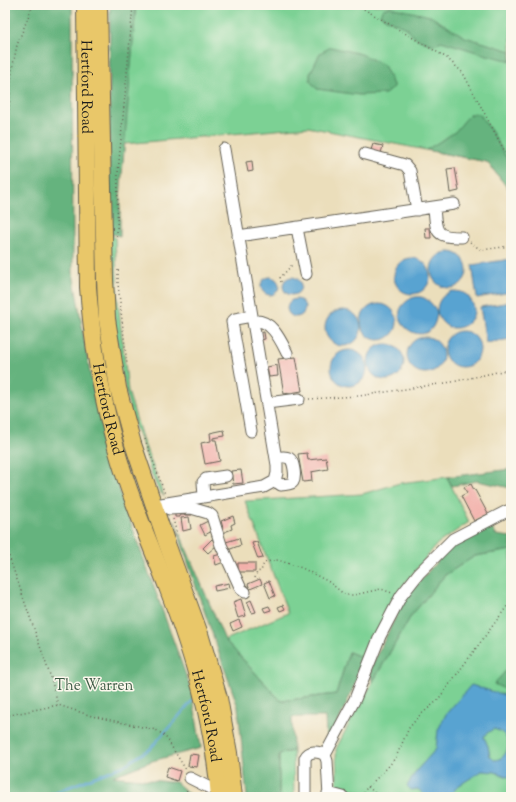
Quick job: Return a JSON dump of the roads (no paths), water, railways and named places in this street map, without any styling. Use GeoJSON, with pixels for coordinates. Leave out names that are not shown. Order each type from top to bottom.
{"type":"FeatureCollection","features":[{"type":"Feature","properties":{"kind":"highway","name":"Hertford Road"},"geometry":{"type":"LineString","coordinates":[[85,5],[88,287],[92,333],[99,378],[116,449],[143,528],[179,620],[201,686],[215,758],[219,792]]}},
{"type":"Feature","properties":{"kind":"highway","name":"Hertford Road"},"geometry":{"type":"LineString","coordinates":[[99,5],[103,230],[107,319],[120,395],[133,444],[162,507],[219,698],[229,753],[234,797]]}},
{"type":"Feature","properties":{"kind":"lane"},"geometry":{"type":"LineString","coordinates":[[162,507],[204,497],[264,487],[274,481],[277,473],[276,458],[224,149]]}},
{"type":"Feature","properties":{"kind":"lane"},"geometry":{"type":"LineString","coordinates":[[365,154],[405,165],[410,171],[417,210]]}},
{"type":"Feature","properties":{"kind":"lane"},"geometry":{"type":"LineString","coordinates":[[238,236],[454,204]]}},
{"type":"Feature","properties":{"kind":"lane"},"geometry":{"type":"LineString","coordinates":[[434,207],[436,230],[441,235],[449,237],[462,237]]}},
{"type":"Feature","properties":{"kind":"lane"},"geometry":{"type":"LineString","coordinates":[[297,228],[306,274]]}},
{"type":"Feature","properties":{"kind":"lane"},"geometry":{"type":"LineString","coordinates":[[251,431],[232,322],[235,318],[252,319],[265,322],[281,341],[287,353]]}},
{"type":"Feature","properties":{"kind":"lane"},"geometry":{"type":"LineString","coordinates":[[267,403],[299,400]]}},
{"type":"Feature","properties":{"kind":"lane"},"geometry":{"type":"LineString","coordinates":[[274,481],[281,485],[291,484],[294,475],[290,458],[276,458]]}},
{"type":"Feature","properties":{"kind":"lane"},"geometry":{"type":"LineString","coordinates":[[204,497],[203,482],[206,479],[226,476]]}},
{"type":"Feature","properties":{"kind":"lane"},"geometry":{"type":"LineString","coordinates":[[162,507],[191,508],[208,513],[212,516],[221,545],[241,589],[245,592]]}},
{"type":"Feature","properties":{"kind":"lane"},"geometry":{"type":"LineString","coordinates":[[343,797],[328,795],[327,761],[325,754],[355,699],[380,636],[401,596],[419,573],[453,539],[507,511]]}},
{"type":"Feature","properties":{"kind":"lane"},"geometry":{"type":"LineString","coordinates":[[305,797],[304,758],[311,752],[320,752],[325,754]]}},
{"type":"Feature","properties":{"kind":"lane"},"geometry":{"type":"LineString","coordinates":[[190,778],[219,792]]}},
{"type":"Feature","properties":{"kind":"water"},"geometry":{"type":"Polygon","coordinates":[[[453,252],[462,257],[466,263],[466,277],[462,283],[453,288],[445,288],[436,283],[432,277],[431,266],[436,257],[442,253],[453,252]]]}},
{"type":"Feature","properties":{"kind":"water"},"geometry":{"type":"Polygon","coordinates":[[[416,258],[425,263],[429,269],[429,283],[425,289],[416,294],[408,294],[399,289],[395,283],[394,272],[399,263],[405,259],[416,258]]]}},
{"type":"Feature","properties":{"kind":"water"},"geometry":{"type":"Polygon","coordinates":[[[511,259],[511,292],[477,298],[472,265],[511,259]]]}},
{"type":"Feature","properties":{"kind":"water"},"geometry":{"type":"Polygon","coordinates":[[[266,277],[274,277],[279,282],[277,293],[274,295],[266,295],[261,290],[261,282],[266,277]]]}},
{"type":"Feature","properties":{"kind":"water"},"geometry":{"type":"Polygon","coordinates":[[[288,277],[296,277],[301,282],[299,293],[296,295],[288,295],[283,290],[283,282],[288,277]]]}},
{"type":"Feature","properties":{"kind":"water"},"geometry":{"type":"Polygon","coordinates":[[[451,291],[464,293],[470,299],[474,307],[473,315],[469,322],[456,328],[448,327],[442,322],[437,312],[440,300],[451,291]]]}},
{"type":"Feature","properties":{"kind":"water"},"geometry":{"type":"Polygon","coordinates":[[[416,297],[425,298],[432,304],[437,312],[434,325],[427,332],[419,334],[404,326],[400,318],[400,309],[407,301],[416,297]]]}},
{"type":"Feature","properties":{"kind":"water"},"geometry":{"type":"Polygon","coordinates":[[[292,299],[300,299],[305,304],[303,315],[300,317],[292,317],[287,312],[287,304],[292,299]]]}},
{"type":"Feature","properties":{"kind":"water"},"geometry":{"type":"Polygon","coordinates":[[[511,302],[511,339],[486,343],[480,307],[511,302]]]}},
{"type":"Feature","properties":{"kind":"water"},"geometry":{"type":"Polygon","coordinates":[[[383,304],[392,309],[396,315],[396,329],[392,335],[383,340],[375,340],[366,335],[362,329],[361,318],[366,309],[372,305],[383,304]]]}},
{"type":"Feature","properties":{"kind":"water"},"geometry":{"type":"Polygon","coordinates":[[[347,310],[356,315],[360,321],[360,335],[356,341],[347,346],[339,346],[330,341],[326,335],[325,324],[330,315],[336,311],[347,310]]]}},
{"type":"Feature","properties":{"kind":"water"},"geometry":{"type":"Polygon","coordinates":[[[466,331],[475,336],[479,342],[479,356],[475,362],[466,367],[458,367],[449,362],[445,356],[444,345],[449,336],[455,332],[466,331]]]}},
{"type":"Feature","properties":{"kind":"water"},"geometry":{"type":"Polygon","coordinates":[[[429,337],[438,342],[442,348],[442,362],[438,368],[429,373],[421,373],[412,368],[408,362],[407,351],[412,342],[418,338],[429,337]]]}},
{"type":"Feature","properties":{"kind":"water"},"geometry":{"type":"Polygon","coordinates":[[[390,344],[399,349],[403,355],[403,369],[399,375],[390,380],[382,380],[373,375],[369,369],[368,358],[373,349],[379,345],[390,344]]]}},
{"type":"Feature","properties":{"kind":"water"},"geometry":{"type":"Polygon","coordinates":[[[353,350],[362,355],[366,361],[366,375],[362,381],[353,386],[345,386],[336,381],[332,375],[331,364],[336,355],[342,351],[353,350]]]}},
{"type":"Feature","properties":{"kind":"water"},"geometry":{"type":"Polygon","coordinates":[[[471,685],[511,697],[511,778],[495,772],[482,771],[458,786],[449,797],[426,797],[418,789],[411,790],[407,786],[416,771],[436,749],[438,730],[446,714],[471,685]],[[493,729],[484,737],[490,756],[494,760],[504,756],[507,751],[507,741],[505,736],[500,731],[493,729]]]}},
{"type":"Feature","properties":{"kind":"waterway"},"geometry":{"type":"LineString","coordinates":[[43,797],[123,766],[150,749],[193,700]]}},
{"type":"Feature","properties":{"kind":"park label","name":"The Warren"},"geometry":{"type":"Point","coordinates":[94,686]}}]}
